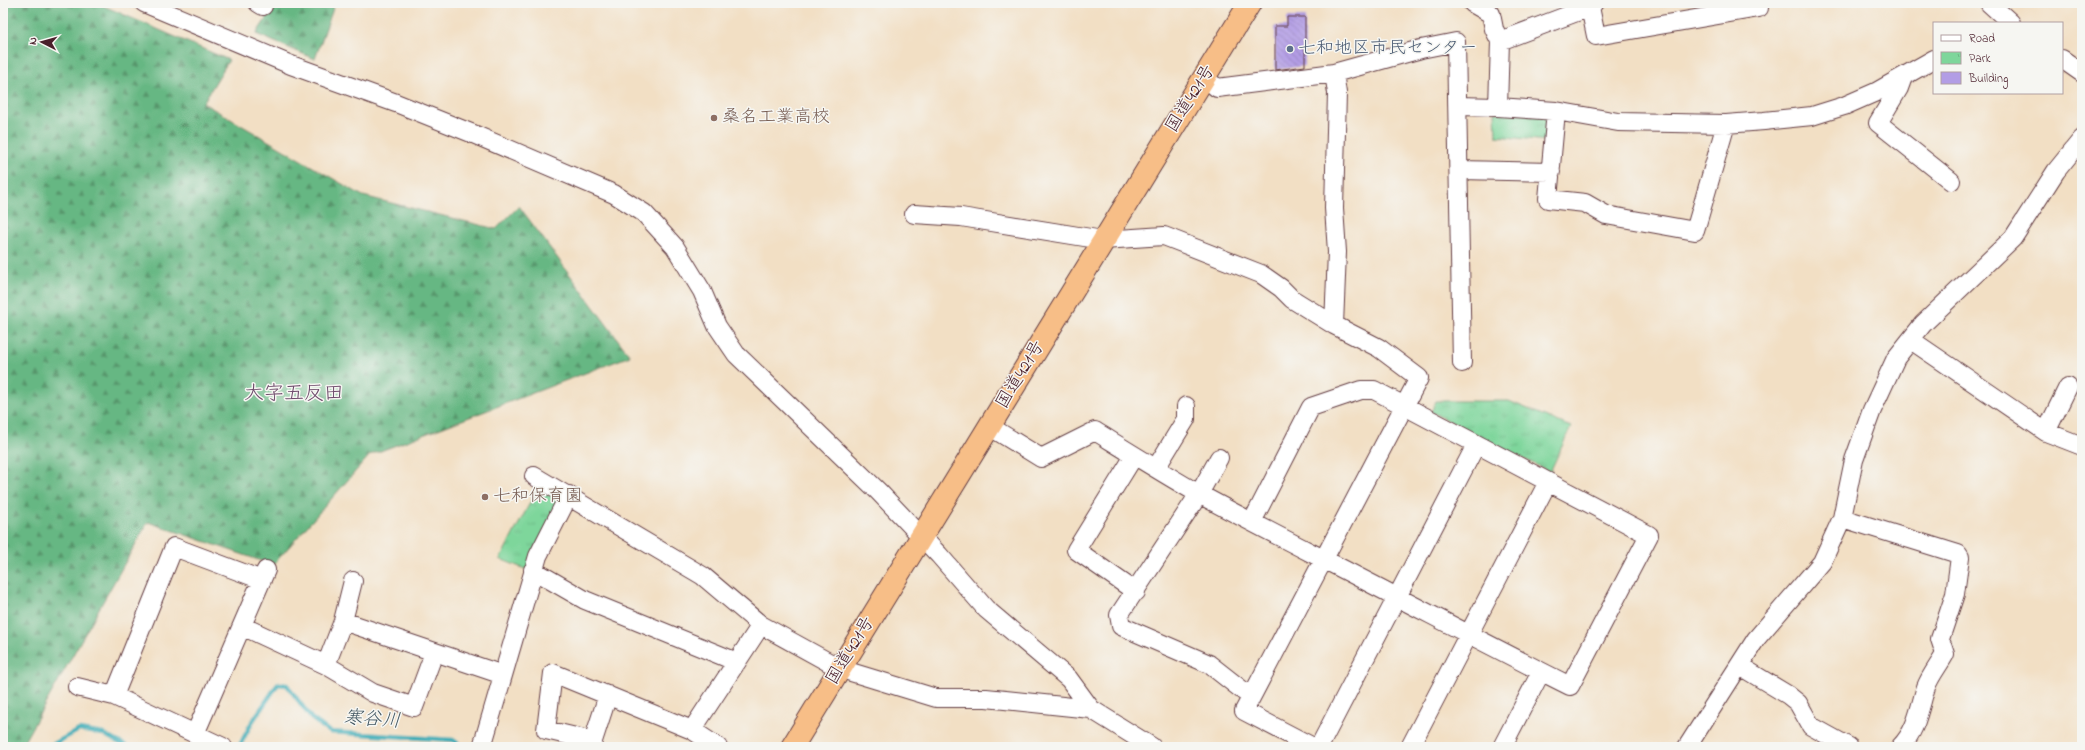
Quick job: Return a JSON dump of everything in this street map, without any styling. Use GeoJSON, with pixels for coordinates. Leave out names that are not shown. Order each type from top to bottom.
{"type":"FeatureCollection","features":[{"type":"Feature","properties":{"kind":"highway","name":"国道421号"},"geometry":{"type":"LineString","coordinates":[[792,747],[1250,3]]}},
{"type":"Feature","properties":{"kind":"street"},"geometry":{"type":"LineString","coordinates":[[144,3],[290,65],[396,102],[471,133],[614,194],[644,213],[675,247],[702,291],[717,326],[736,354],[879,492],[986,609],[1069,679],[1091,709],[1152,747]]}},
{"type":"Feature","properties":{"kind":"street"},"geometry":{"type":"LineString","coordinates":[[1472,3],[1491,14],[1494,29],[1500,41],[1498,107]]}},
{"type":"Feature","properties":{"kind":"street"},"geometry":{"type":"LineString","coordinates":[[1500,41],[1592,5],[1596,36],[1759,8],[1758,3]]}},
{"type":"Feature","properties":{"kind":"street"},"geometry":{"type":"LineString","coordinates":[[1204,77],[1217,88],[1334,73],[1421,49],[1456,42],[1462,363]]}},
{"type":"Feature","properties":{"kind":"street"},"geometry":{"type":"LineString","coordinates":[[1458,106],[1556,111],[1618,122],[1726,124],[1812,116],[1844,106],[1876,92],[1933,60]]}},
{"type":"Feature","properties":{"kind":"street"},"geometry":{"type":"LineString","coordinates":[[2063,60],[2082,73]]}},
{"type":"Feature","properties":{"kind":"street"},"geometry":{"type":"LineString","coordinates":[[1334,73],[1337,93],[1334,208],[1337,252],[1334,325]]}},
{"type":"Feature","properties":{"kind":"street"},"geometry":{"type":"LineString","coordinates":[[1902,77],[1898,88],[1878,123],[1951,181]]}},
{"type":"Feature","properties":{"kind":"street"},"geometry":{"type":"LineString","coordinates":[[1556,111],[1548,199],[1585,203],[1606,215],[1695,231],[1726,124]]}},
{"type":"Feature","properties":{"kind":"street"},"geometry":{"type":"LineString","coordinates":[[1687,747],[1756,639],[1822,562],[1842,518],[1854,460],[1872,410],[1896,358],[1923,324],[2013,238],[2056,171],[2082,139]]}},
{"type":"Feature","properties":{"kind":"street"},"geometry":{"type":"LineString","coordinates":[[1459,170],[1551,172]]}},
{"type":"Feature","properties":{"kind":"street"},"geometry":{"type":"LineString","coordinates":[[914,214],[961,217],[1103,240],[1164,236],[1261,274],[1282,288],[1292,299],[1334,325],[1378,348],[1419,378],[1244,711],[1312,747]]}},
{"type":"Feature","properties":{"kind":"street"},"geometry":{"type":"LineString","coordinates":[[1911,340],[2046,432],[2082,446]]}},
{"type":"Feature","properties":{"kind":"street"},"geometry":{"type":"LineString","coordinates":[[2046,432],[2068,387]]}},
{"type":"Feature","properties":{"kind":"street"},"geometry":{"type":"LineString","coordinates":[[989,426],[1041,458],[1095,431],[1199,494],[1252,522],[1323,559],[1541,672],[1570,686],[1650,534],[1476,445],[1374,390],[1362,390],[1311,407],[1252,522]]}},
{"type":"Feature","properties":{"kind":"street"},"geometry":{"type":"LineString","coordinates":[[1156,468],[1186,419],[1186,406]]}},
{"type":"Feature","properties":{"kind":"street"},"geometry":{"type":"LineString","coordinates":[[1319,747],[1476,445]]}},
{"type":"Feature","properties":{"kind":"street"},"geometry":{"type":"LineString","coordinates":[[1134,456],[1076,550],[1136,592]]}},
{"type":"Feature","properties":{"kind":"street"},"geometry":{"type":"LineString","coordinates":[[1220,458],[1199,494],[1120,615],[1121,626],[1209,664],[1251,697]]}},
{"type":"Feature","properties":{"kind":"street"},"geometry":{"type":"LineString","coordinates":[[534,476],[569,495],[703,576],[761,625],[841,669],[936,698],[986,698],[1091,709]]}},
{"type":"Feature","properties":{"kind":"street"},"geometry":{"type":"LineString","coordinates":[[1410,747],[1548,482]]}},
{"type":"Feature","properties":{"kind":"street"},"geometry":{"type":"LineString","coordinates":[[482,747],[533,570],[538,556],[569,495]]}},
{"type":"Feature","properties":{"kind":"street"},"geometry":{"type":"LineString","coordinates":[[1842,518],[1958,554],[1960,557],[1955,594],[1940,639],[1946,654],[1927,686],[1921,711],[1909,738],[1900,747]]}},
{"type":"Feature","properties":{"kind":"street"},"geometry":{"type":"LineString","coordinates":[[114,696],[174,547],[264,575],[195,734]]}},
{"type":"Feature","properties":{"kind":"street"},"geometry":{"type":"LineString","coordinates":[[533,570],[585,600],[737,662]]}},
{"type":"Feature","properties":{"kind":"street"},"geometry":{"type":"LineString","coordinates":[[326,665],[343,621],[353,581]]}},
{"type":"Feature","properties":{"kind":"street"},"geometry":{"type":"LineString","coordinates":[[343,621],[434,653],[503,675]]}},
{"type":"Feature","properties":{"kind":"street"},"geometry":{"type":"LineString","coordinates":[[692,730],[761,625]]}},
{"type":"Feature","properties":{"kind":"street"},"geometry":{"type":"LineString","coordinates":[[242,626],[326,665],[373,693],[414,708],[434,653]]}},
{"type":"Feature","properties":{"kind":"street"},"geometry":{"type":"LineString","coordinates":[[1740,666],[1788,695],[1798,703],[1811,726],[1848,747]]}},
{"type":"Feature","properties":{"kind":"street"},"geometry":{"type":"LineString","coordinates":[[1502,747],[1541,672]]}},
{"type":"Feature","properties":{"kind":"street"},"geometry":{"type":"LineString","coordinates":[[77,687],[114,696],[224,747]]}},
{"type":"Feature","properties":{"kind":"street"},"geometry":{"type":"LineString","coordinates":[[608,694],[692,730],[718,747]]}},
{"type":"Feature","properties":{"kind":"green space"},"geometry":{"type":"Polygon","coordinates":[[[3,3],[97,3],[229,60],[203,103],[363,196],[496,229],[519,206],[630,356],[370,455],[273,565],[148,522],[21,747],[3,747],[3,3]]]}},
{"type":"Feature","properties":{"kind":"green space"},"geometry":{"type":"Polygon","coordinates":[[[277,3],[335,3],[315,59],[256,34],[277,3]]]}},
{"type":"Feature","properties":{"kind":"green space"},"geometry":{"type":"Polygon","coordinates":[[[1495,112],[1546,115],[1548,141],[1496,136],[1495,112]]]}},
{"type":"Feature","properties":{"kind":"green space"},"geometry":{"type":"Polygon","coordinates":[[[1436,401],[1509,401],[1571,427],[1550,472],[1431,412],[1436,401]]]}},
{"type":"Feature","properties":{"kind":"green space"},"geometry":{"type":"Polygon","coordinates":[[[540,484],[565,496],[530,571],[500,559],[540,484]]]}},
{"type":"Feature","properties":{"kind":"building","name":"七和地区市民センター"},"geometry":{"type":"Polygon","coordinates":[[[1287,17],[1305,17],[1305,66],[1275,70],[1275,26],[1287,26],[1287,17]]]}},
{"type":"Feature","properties":{"kind":"waterway","name":"寒谷川"},"geometry":{"type":"LineString","coordinates":[[239,747],[252,722],[278,684],[287,685],[311,718],[330,732],[453,740],[463,747]]}},
{"type":"Feature","properties":{"kind":"waterway","name":"寒谷川"},"geometry":{"type":"LineString","coordinates":[[48,747],[79,730],[103,734],[128,747]]}},
{"type":"Feature","properties":{"kind":"place","name":"七和地区市民センター"},"geometry":{"type":"Point","coordinates":[1290,49]}},
{"type":"Feature","properties":{"kind":"place","name":"桑名工業高校"},"geometry":{"type":"Point","coordinates":[714,118]}},
{"type":"Feature","properties":{"kind":"place","name":"七和保育園"},"geometry":{"type":"Point","coordinates":[485,497]}},
{"type":"Feature","properties":{"kind":"district","name":"大字五反田"},"geometry":{"type":"Point","coordinates":[294,394]}}]}
